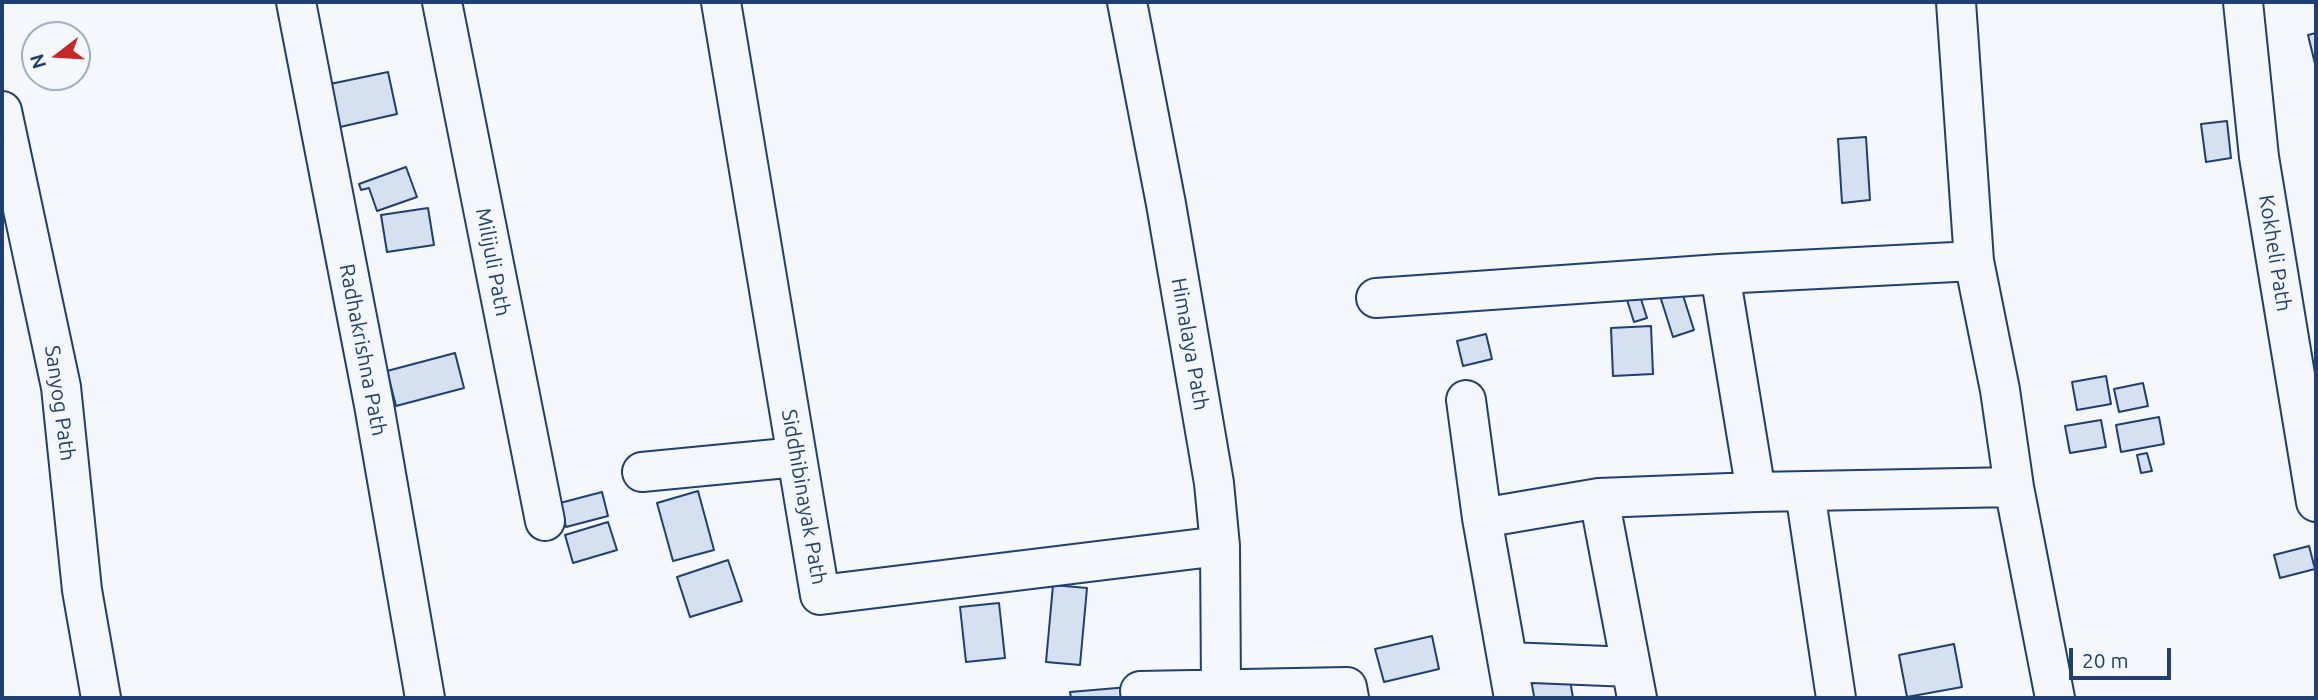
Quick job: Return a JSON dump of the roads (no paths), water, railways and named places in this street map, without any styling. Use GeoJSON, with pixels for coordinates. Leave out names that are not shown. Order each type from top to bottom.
{"type":"FeatureCollection","features":[{"type":"Feature","properties":{"kind":"street","name":"Radhakrishna Path"},"geometry":{"type":"LineString","coordinates":[[296,2],[374,405],[425,698]]}},
{"type":"Feature","properties":{"kind":"street","name":"Milijuli Path"},"geometry":{"type":"LineString","coordinates":[[442,2],[545,521]]}},
{"type":"Feature","properties":{"kind":"street","name":"Siddhibinayak Path"},"geometry":{"type":"LineString","coordinates":[[721,2],[820,595],[1220,546]]}},
{"type":"Feature","properties":{"kind":"street","name":"Himalaya Path"},"geometry":{"type":"LineString","coordinates":[[1127,2],[1166,204],[1214,482],[1220,546],[1221,690]]}},
{"type":"Feature","properties":{"kind":"street"},"geometry":{"type":"LineString","coordinates":[[1956,2],[1974,261],[2055,698]]}},
{"type":"Feature","properties":{"kind":"street","name":"Kokheli Path"},"geometry":{"type":"LineString","coordinates":[[2243,2],[2259,157],[2316,502]]}},
{"type":"Feature","properties":{"kind":"street","name":"Sanyog Path"},"geometry":{"type":"LineString","coordinates":[[2,111],[61,387],[82,590],[101,698]]}},
{"type":"Feature","properties":{"kind":"street"},"geometry":{"type":"LineString","coordinates":[[1376,298],[1720,274],[1974,261]]}},
{"type":"Feature","properties":{"kind":"street"},"geometry":{"type":"LineString","coordinates":[[1720,274],[1756,492]]}},
{"type":"Feature","properties":{"kind":"street"},"geometry":{"type":"LineString","coordinates":[[1466,400],[1482,518],[1511,680],[1634,682],[1599,498]]}},
{"type":"Feature","properties":{"kind":"street"},"geometry":{"type":"LineString","coordinates":[[642,472],[797,457]]}},
{"type":"Feature","properties":{"kind":"street"},"geometry":{"type":"LineString","coordinates":[[1482,518],[1599,498],[2014,487]]}},
{"type":"Feature","properties":{"kind":"street"},"geometry":{"type":"LineString","coordinates":[[1805,492],[1836,698]]}},
{"type":"Feature","properties":{"kind":"street"},"geometry":{"type":"LineString","coordinates":[[1141,698],[1140,691],[1347,687],[1349,698]]}}]}
